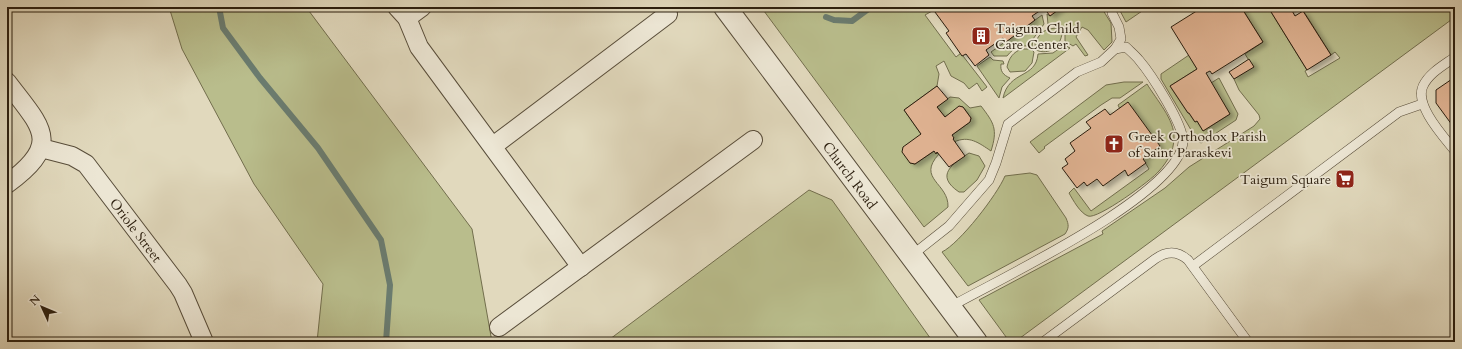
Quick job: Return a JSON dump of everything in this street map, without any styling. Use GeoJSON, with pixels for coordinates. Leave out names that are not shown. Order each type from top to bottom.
{"type":"FeatureCollection","features":[{"type":"Feature","properties":{"kind":"street"},"geometry":{"type":"LineString","coordinates":[[422,7],[402,12],[419,47],[581,267]]}},
{"type":"Feature","properties":{"kind":"street","name":"Church Road"},"geometry":{"type":"LineString","coordinates":[[725,7],[976,342]]}},
{"type":"Feature","properties":{"kind":"street"},"geometry":{"type":"LineString","coordinates":[[493,146],[668,14]]}},
{"type":"Feature","properties":{"kind":"street"},"geometry":{"type":"LineString","coordinates":[[7,82],[41,130],[42,136],[41,148],[29,167],[7,184]]}},
{"type":"Feature","properties":{"kind":"street"},"geometry":{"type":"LineString","coordinates":[[499,327],[753,140]]}},
{"type":"Feature","properties":{"kind":"street","name":"Oriole Street"},"geometry":{"type":"LineString","coordinates":[[41,148],[72,156],[86,164],[178,284],[204,342]]}},
{"type":"Feature","properties":{"kind":"lane"},"geometry":{"type":"LineString","coordinates":[[911,256],[949,226],[988,180],[996,163],[1008,124],[1077,72],[1100,62],[1115,49],[1121,39],[1119,27],[1112,13]]}},
{"type":"Feature","properties":{"kind":"lane"},"geometry":{"type":"LineString","coordinates":[[950,307],[1086,232],[1127,206],[1152,188],[1168,172],[1180,156],[1183,141],[1180,125],[1153,80],[1138,59],[1126,47],[1115,49]]}},
{"type":"Feature","properties":{"kind":"lane"},"geometry":{"type":"LineString","coordinates":[[1455,57],[1432,74],[1421,92],[1422,104],[1455,151]]}},
{"type":"Feature","properties":{"kind":"lane"},"geometry":{"type":"LineString","coordinates":[[1192,266],[1399,112],[1422,104]]}},
{"type":"Feature","properties":{"kind":"lane"},"geometry":{"type":"LineString","coordinates":[[1043,342],[1163,254],[1178,253],[1184,256],[1192,266],[1248,342]]}},
{"type":"Feature","properties":{"kind":"green space"},"geometry":{"type":"Polygon","coordinates":[[[169,7],[306,7],[472,229],[492,342],[317,342],[323,284],[254,184],[182,49],[169,7]]]}},
{"type":"Feature","properties":{"kind":"green space"},"geometry":{"type":"Polygon","coordinates":[[[761,7],[933,7],[934,10],[925,15],[956,57],[961,53],[987,87],[982,91],[977,83],[969,89],[964,83],[951,76],[944,61],[936,66],[939,74],[937,86],[904,110],[921,134],[910,163],[915,164],[934,151],[939,154],[933,162],[931,169],[932,175],[947,199],[948,207],[924,227],[761,7]]]}},
{"type":"Feature","properties":{"kind":"green space"},"geometry":{"type":"Polygon","coordinates":[[[1062,7],[1101,7],[1111,23],[1112,42],[1104,50],[1088,30],[1082,27],[1076,37],[1088,55],[1085,56],[1076,44],[1073,46],[1065,41],[1065,33],[1062,28],[1048,24],[1047,14],[1050,16],[1062,7]]]}},
{"type":"Feature","properties":{"kind":"green space"},"geometry":{"type":"Polygon","coordinates":[[[1118,7],[1148,7],[1126,22],[1118,7]]]}},
{"type":"Feature","properties":{"kind":"green space"},"geometry":{"type":"Polygon","coordinates":[[[1268,7],[1307,70],[1305,71],[1308,77],[1340,58],[1335,52],[1331,55],[1301,7],[1455,7],[1455,17],[1016,341],[1009,341],[979,300],[1103,234],[1102,231],[1165,188],[1189,167],[1254,126],[1260,119],[1259,115],[1239,90],[1234,79],[1253,67],[1245,54],[1263,42],[1243,10],[1268,7]]]}},
{"type":"Feature","properties":{"kind":"green space"},"geometry":{"type":"Polygon","coordinates":[[[1042,15],[1044,24],[1033,39],[1032,47],[1022,46],[1012,50],[1007,56],[994,56],[991,52],[1042,15]]]}},
{"type":"Feature","properties":{"kind":"green space"},"geometry":{"type":"Polygon","coordinates":[[[1056,28],[1062,33],[1057,46],[1050,51],[1045,52],[1036,50],[1035,44],[1040,34],[1048,29],[1056,28]]]}},
{"type":"Feature","properties":{"kind":"green space"},"geometry":{"type":"Polygon","coordinates":[[[1064,45],[1070,48],[1003,98],[1006,89],[1011,83],[1033,67],[1038,54],[1053,53],[1064,45]]]}},
{"type":"Feature","properties":{"kind":"green space"},"geometry":{"type":"Polygon","coordinates":[[[1022,49],[1031,49],[1034,52],[1032,63],[1025,71],[1010,72],[1007,67],[1010,58],[1022,49]]]}},
{"type":"Feature","properties":{"kind":"green space"},"geometry":{"type":"Polygon","coordinates":[[[1189,55],[1197,69],[1170,86],[1195,122],[1197,121],[1203,131],[1230,114],[1211,83],[1219,78],[1238,114],[1236,120],[1201,143],[1197,140],[1161,79],[1161,74],[1189,55]]]}},
{"type":"Feature","properties":{"kind":"green space"},"geometry":{"type":"Polygon","coordinates":[[[990,57],[993,60],[1003,61],[1004,64],[1001,64],[1002,71],[1010,78],[1002,87],[999,98],[977,66],[990,57]]]}},
{"type":"Feature","properties":{"kind":"green space"},"geometry":{"type":"Polygon","coordinates":[[[1124,82],[1143,82],[1120,98],[1112,98],[1101,105],[1044,147],[1045,148],[1039,153],[1030,142],[1106,85],[1124,82]]]}},
{"type":"Feature","properties":{"kind":"green space"},"geometry":{"type":"Polygon","coordinates":[[[1147,84],[1164,110],[1171,124],[1174,143],[1170,156],[1154,176],[1136,190],[1102,212],[1093,216],[1088,216],[1075,203],[1069,193],[1074,188],[1091,211],[1149,169],[1118,105],[1147,84]]]}},
{"type":"Feature","properties":{"kind":"green space"},"geometry":{"type":"Polygon","coordinates":[[[950,97],[959,98],[970,108],[981,106],[994,127],[994,137],[991,151],[974,141],[964,139],[954,142],[952,135],[970,122],[971,118],[963,107],[959,107],[945,117],[937,107],[950,97]]]}},
{"type":"Feature","properties":{"kind":"green space"},"geometry":{"type":"Polygon","coordinates":[[[969,153],[979,156],[985,166],[977,180],[964,192],[959,192],[952,186],[947,175],[949,170],[957,161],[969,153]]]}},
{"type":"Feature","properties":{"kind":"green space"},"geometry":{"type":"Polygon","coordinates":[[[1030,173],[1037,175],[1066,218],[1068,228],[1065,234],[968,286],[942,252],[950,247],[968,229],[994,195],[1005,176],[1030,173]]]}},
{"type":"Feature","properties":{"kind":"green space"},"geometry":{"type":"Polygon","coordinates":[[[809,190],[832,200],[933,342],[606,342],[809,190]]]}},
{"type":"Feature","properties":{"kind":"building","name":"Taigum Child Care Center"},"geometry":{"type":"Polygon","coordinates":[[[1062,7],[1050,16],[1044,8],[1032,16],[1035,20],[1006,42],[1003,38],[986,50],[989,55],[975,66],[966,54],[962,56],[946,33],[949,31],[932,8],[1062,7]]]}},
{"type":"Feature","properties":{"kind":"building"},"geometry":{"type":"Polygon","coordinates":[[[1203,7],[1241,7],[1263,42],[1212,74],[1210,71],[1206,73],[1230,114],[1203,131],[1197,121],[1195,122],[1188,113],[1170,86],[1197,69],[1171,27],[1203,7]]]}},
{"type":"Feature","properties":{"kind":"building"},"geometry":{"type":"Polygon","coordinates":[[[1268,7],[1290,7],[1295,16],[1303,11],[1331,55],[1307,70],[1268,7]]]}},
{"type":"Feature","properties":{"kind":"building"},"geometry":{"type":"Polygon","coordinates":[[[1249,59],[1254,67],[1234,79],[1229,72],[1249,59]]]}},
{"type":"Feature","properties":{"kind":"building"},"geometry":{"type":"Polygon","coordinates":[[[1455,77],[1455,129],[1436,103],[1436,90],[1455,77]]]}},
{"type":"Feature","properties":{"kind":"building"},"geometry":{"type":"Polygon","coordinates":[[[937,86],[948,99],[937,107],[945,117],[959,106],[963,107],[971,118],[970,122],[952,135],[954,138],[953,139],[965,156],[949,167],[937,152],[936,154],[934,151],[915,164],[910,163],[902,152],[903,147],[921,134],[904,110],[937,86]]]}},
{"type":"Feature","properties":{"kind":"building"},"geometry":{"type":"Polygon","coordinates":[[[1128,102],[1160,146],[1143,159],[1146,163],[1128,176],[1125,170],[1103,186],[1097,179],[1087,186],[1084,182],[1077,188],[1062,168],[1068,164],[1065,159],[1075,151],[1070,143],[1091,128],[1086,122],[1105,109],[1110,115],[1128,102]]]}},
{"type":"Feature","properties":{"kind":"waterway"},"geometry":{"type":"LineString","coordinates":[[219,7],[223,28],[260,78],[318,148],[381,240],[390,285],[386,342]]}},
{"type":"Feature","properties":{"kind":"waterway"},"geometry":{"type":"LineString","coordinates":[[826,17],[834,20],[852,21],[871,7]]}},
{"type":"Feature","properties":{"kind":"place","name":"Taigum Child Care Center"},"geometry":{"type":"Point","coordinates":[981,36]}},
{"type":"Feature","properties":{"kind":"place","name":"Greek Orthodox Parish of Saint Paraskevi"},"geometry":{"type":"Point","coordinates":[1114,144]}},
{"type":"Feature","properties":{"kind":"place","name":"Taigum Square"},"geometry":{"type":"Point","coordinates":[1345,179]}}]}
